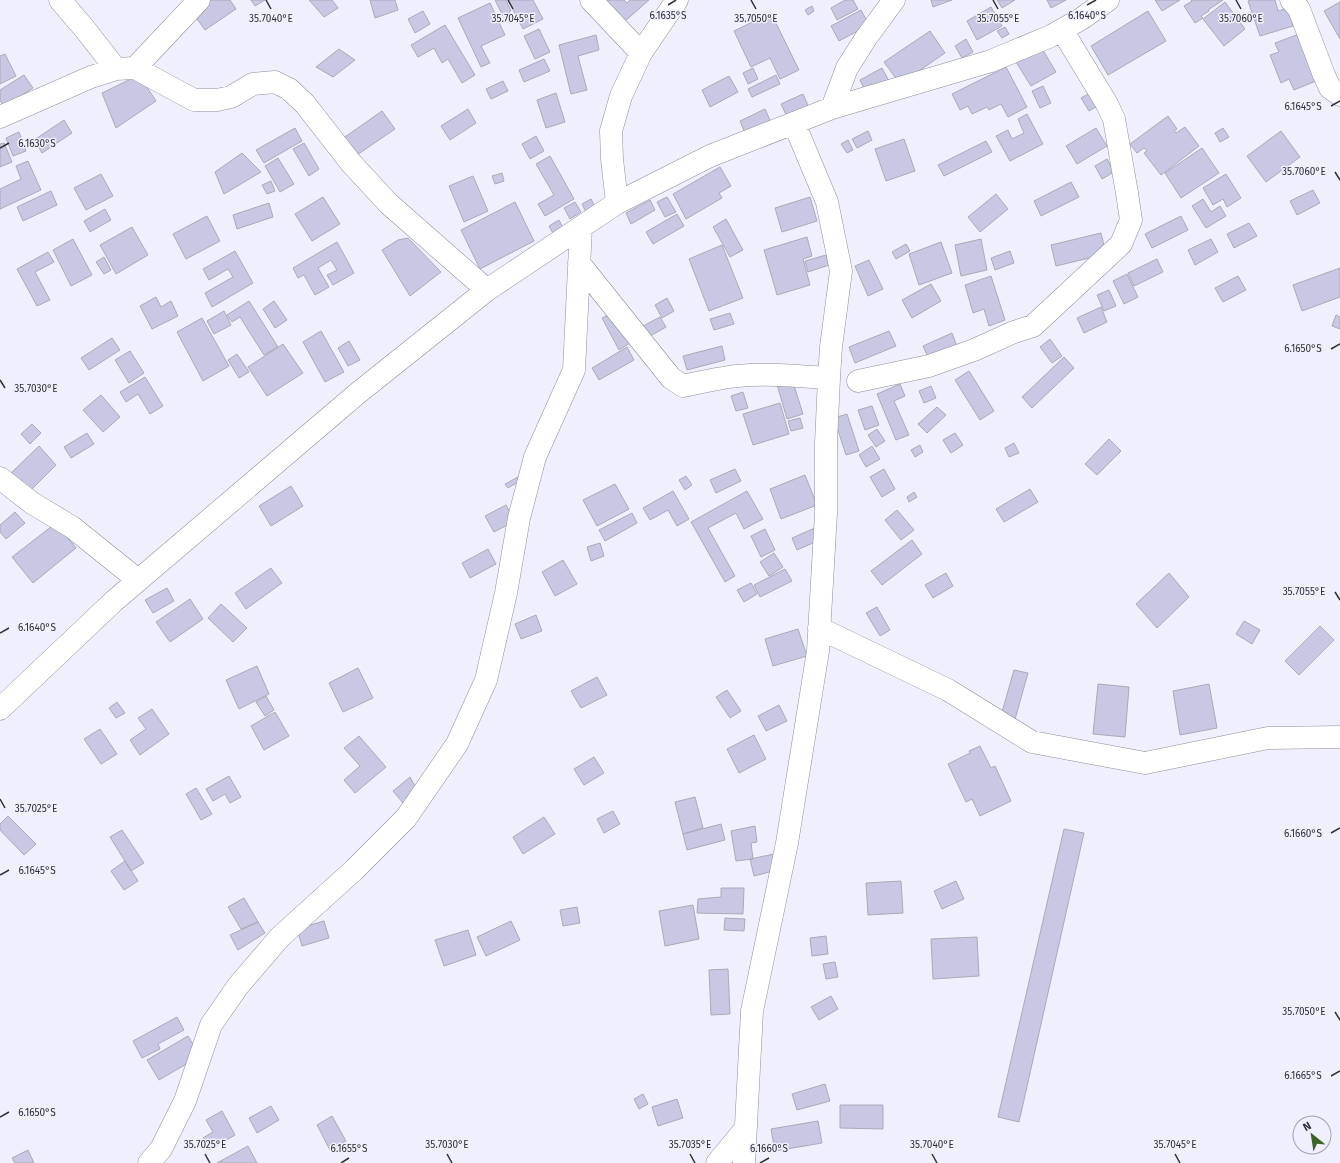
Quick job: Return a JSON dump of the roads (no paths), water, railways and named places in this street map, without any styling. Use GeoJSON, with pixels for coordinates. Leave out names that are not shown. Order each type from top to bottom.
{"type":"FeatureCollection","features":[{"type":"Feature","properties":{"kind":"street"},"geometry":{"type":"LineString","coordinates":[[60,0],[84,28],[125,68],[194,100],[217,100],[231,97],[253,84],[275,82],[289,89],[305,104],[350,163],[389,204],[487,290]]}},
{"type":"Feature","properties":{"kind":"street"},"geometry":{"type":"LineString","coordinates":[[0,117],[91,77],[125,68],[200,0]]}},
{"type":"Feature","properties":{"kind":"street"},"geometry":{"type":"LineString","coordinates":[[591,0],[641,53]]}},
{"type":"Feature","properties":{"kind":"street"},"geometry":{"type":"LineString","coordinates":[[617,203],[612,159],[611,132],[621,96],[641,53],[677,0]]}},
{"type":"Feature","properties":{"kind":"street"},"geometry":{"type":"LineString","coordinates":[[832,108],[847,68],[866,38],[894,0]]}},
{"type":"Feature","properties":{"kind":"street"},"geometry":{"type":"LineString","coordinates":[[0,709],[138,580],[358,393],[487,290],[617,203],[710,156],[832,108],[991,61],[1062,30],[1108,0]]}},
{"type":"Feature","properties":{"kind":"street"},"geometry":{"type":"LineString","coordinates":[[1291,0],[1300,10],[1324,76],[1330,88],[1340,95]]}},
{"type":"Feature","properties":{"kind":"street"},"geometry":{"type":"LineString","coordinates":[[858,381],[929,366],[974,350],[1014,332],[1033,326],[1121,244],[1131,220],[1114,119],[1107,104],[1062,30]]}},
{"type":"Feature","properties":{"kind":"street"},"geometry":{"type":"LineString","coordinates":[[744,1163],[752,1011],[787,843],[818,651],[826,513],[826,443],[829,378],[831,347],[841,272],[836,240],[827,202],[794,123]]}},
{"type":"Feature","properties":{"kind":"street"},"geometry":{"type":"LineString","coordinates":[[149,1163],[161,1149],[185,1101],[211,1025],[238,986],[280,937],[354,870],[406,818],[457,744],[486,680],[506,593],[519,518],[535,457],[574,370],[581,227]]}},
{"type":"Feature","properties":{"kind":"street"},"geometry":{"type":"LineString","coordinates":[[579,263],[670,378],[683,386],[738,376],[777,374],[829,378]]}},
{"type":"Feature","properties":{"kind":"street"},"geometry":{"type":"LineString","coordinates":[[0,478],[32,503],[72,527],[138,580]]}},
{"type":"Feature","properties":{"kind":"street"},"geometry":{"type":"LineString","coordinates":[[819,628],[948,690],[1032,742],[1145,763],[1268,738],[1340,737]]}},
{"type":"Feature","properties":{"kind":"street"},"geometry":{"type":"LineString","coordinates":[[717,1163],[746,1128]]}}]}
